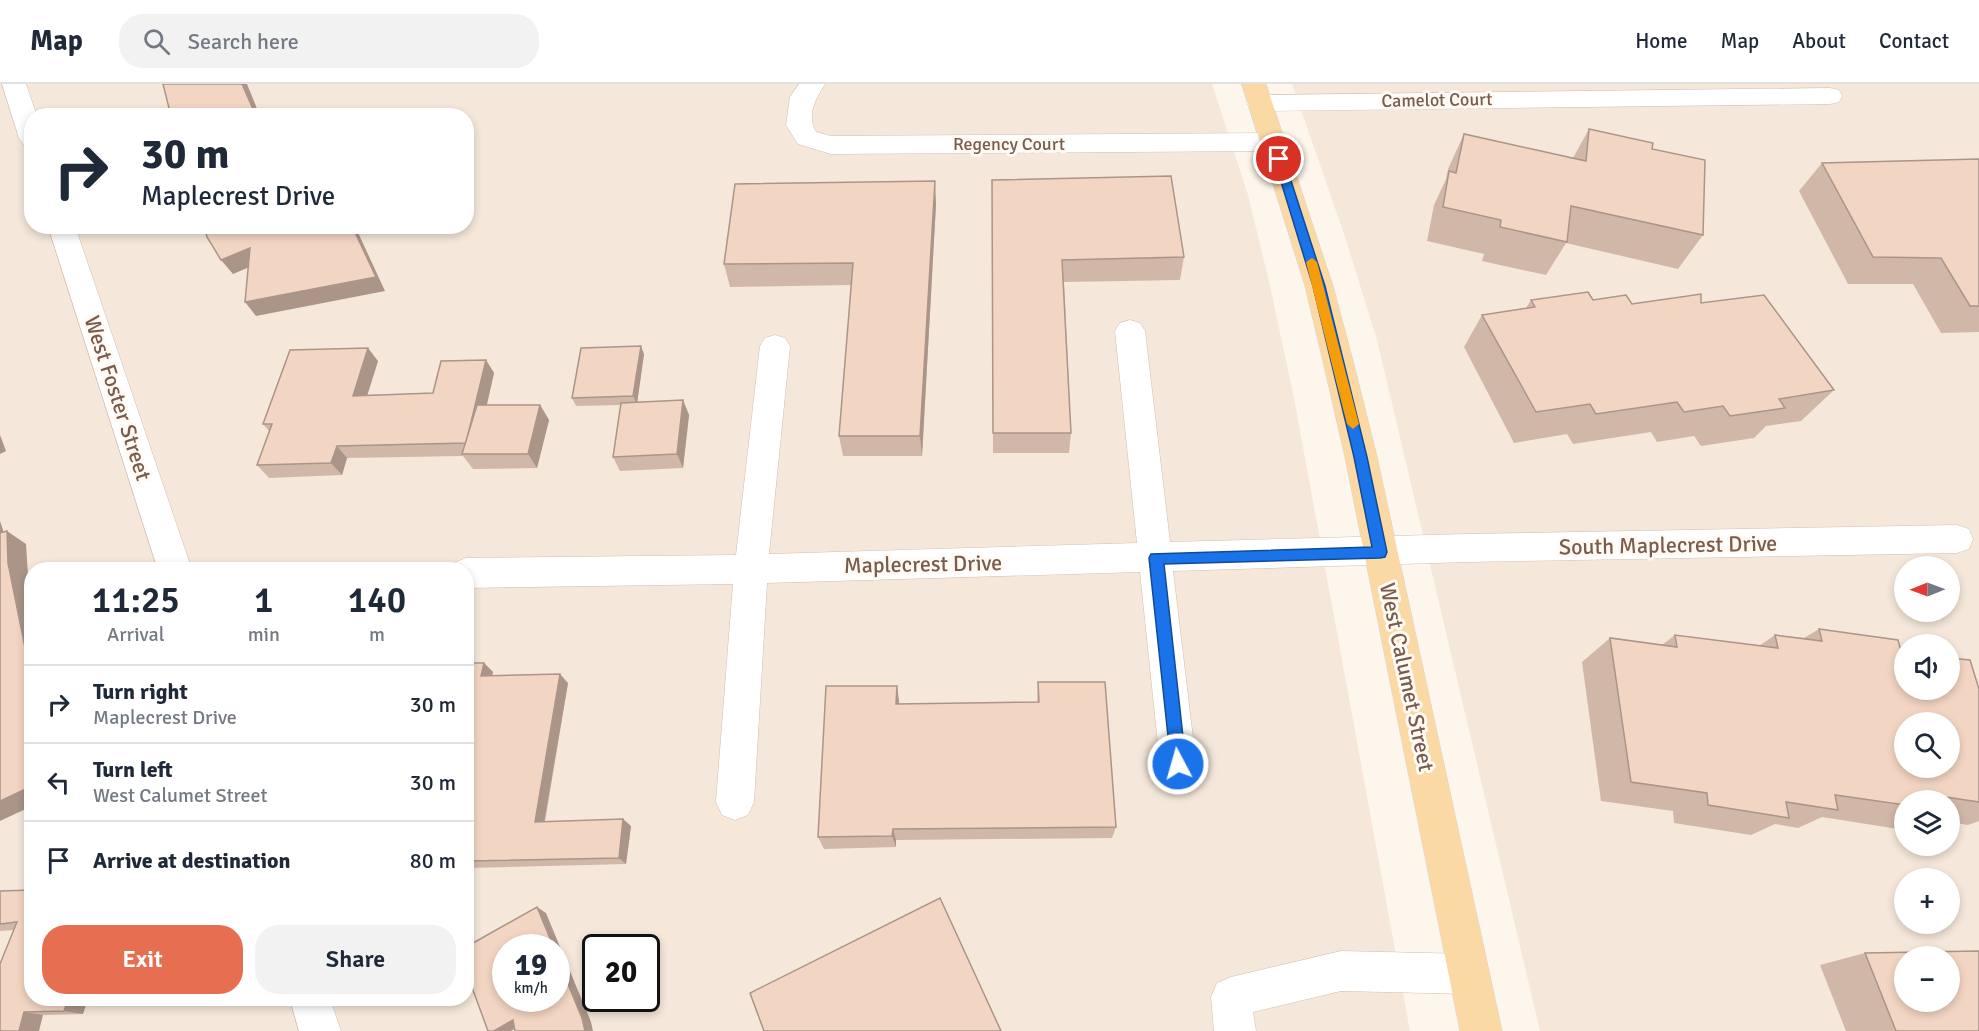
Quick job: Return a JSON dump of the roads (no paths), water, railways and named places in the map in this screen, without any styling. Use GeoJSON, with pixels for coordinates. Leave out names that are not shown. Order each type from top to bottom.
{"type":"FeatureCollection","features":[{"type":"Feature","properties":{"kind":"main road","name":"West Calumet Street"},"geometry":{"type":"LineString","coordinates":[[1257,93],[1322,296],[1361,457],[1480,1031]]}},
{"type":"Feature","properties":{"kind":"street"},"geometry":{"type":"LineString","coordinates":[[14,84],[24,114]]}},
{"type":"Feature","properties":{"kind":"street","name":"Regency Court"},"geometry":{"type":"LineString","coordinates":[[813,84],[802,97],[799,125],[807,138],[831,145],[1273,142]]}},
{"type":"Feature","properties":{"kind":"street","name":"Camelot Court"},"geometry":{"type":"LineString","coordinates":[[1257,93],[1830,96]]}},
{"type":"Feature","properties":{"kind":"street","name":"West Foster Street"},"geometry":{"type":"LineString","coordinates":[[64,234],[173,562]]}},
{"type":"Feature","properties":{"kind":"street"},"geometry":{"type":"LineString","coordinates":[[1130,331],[1178,764]]}},
{"type":"Feature","properties":{"kind":"street"},"geometry":{"type":"LineString","coordinates":[[735,802],[751,569],[775,346]]}},
{"type":"Feature","properties":{"kind":"street","name":"South Maplecrest Drive"},"geometry":{"type":"LineString","coordinates":[[1380,552],[1467,548],[1957,539]]}},
{"type":"Feature","properties":{"kind":"street","name":"Maplecrest Drive"},"geometry":{"type":"LineString","coordinates":[[474,573],[751,569],[1380,552]]}},
{"type":"Feature","properties":{"kind":"street"},"geometry":{"type":"LineString","coordinates":[[1235,1031],[1231,997],[1341,972],[1469,974]]}},
{"type":"Feature","properties":{"kind":"street"},"geometry":{"type":"LineString","coordinates":[[312,1006],[320,1031]]}}]}
